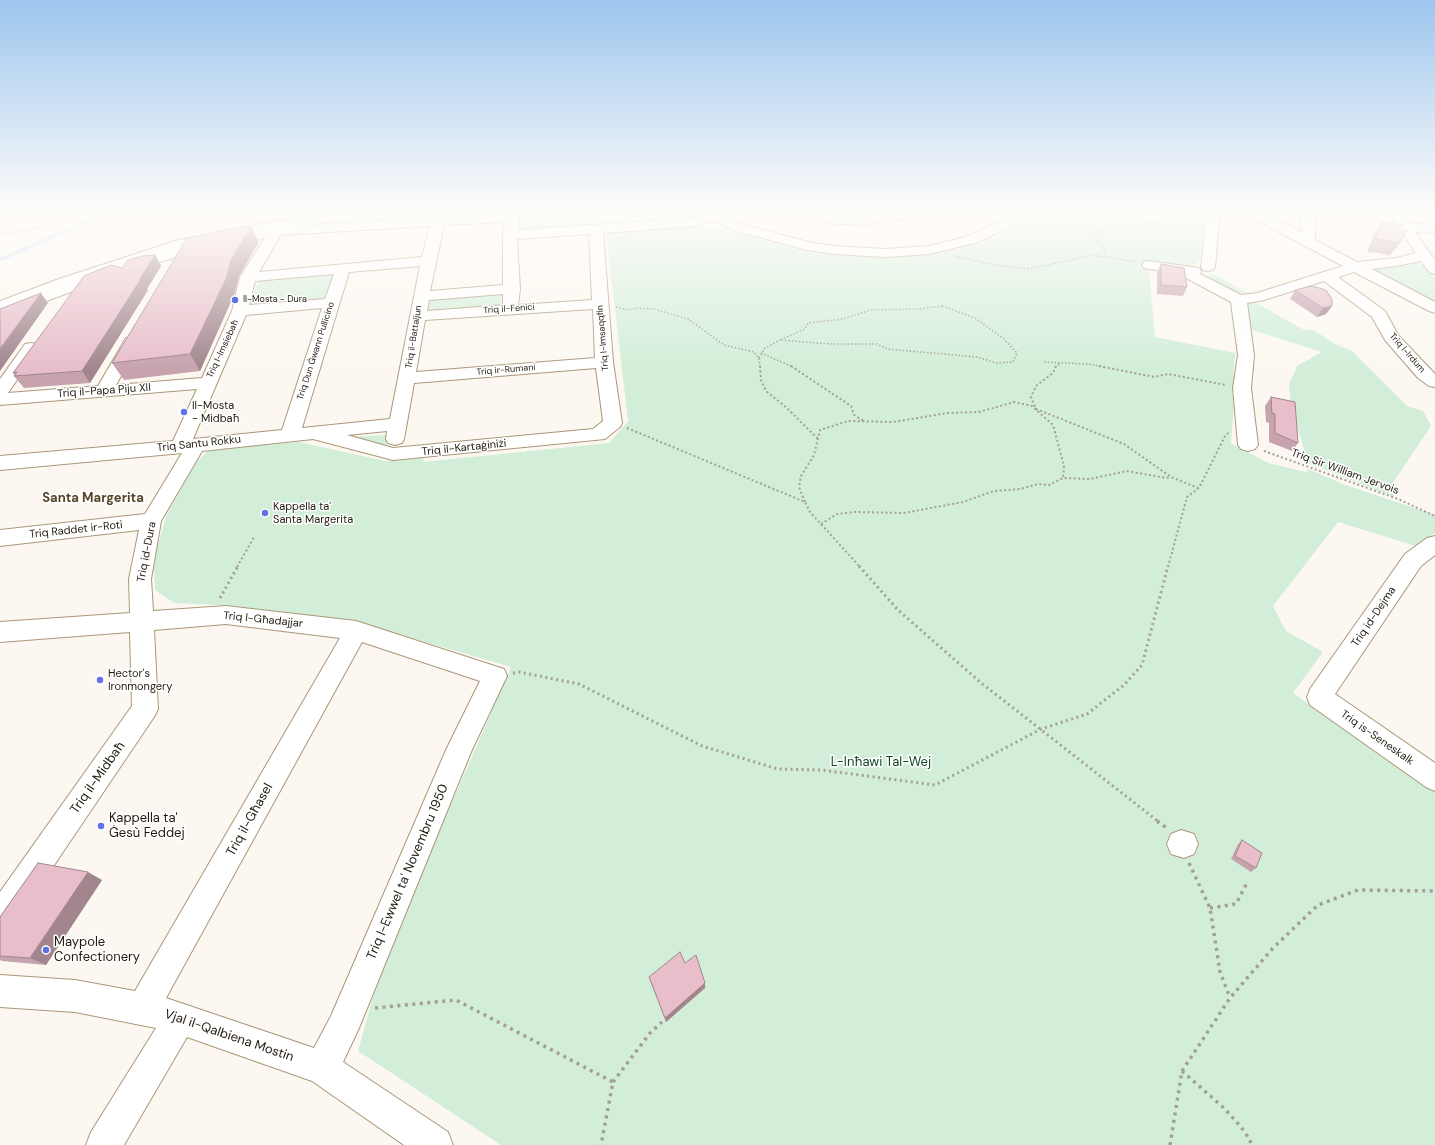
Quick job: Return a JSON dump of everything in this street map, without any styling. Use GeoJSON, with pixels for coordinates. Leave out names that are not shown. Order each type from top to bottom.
{"type":"FeatureCollection","features":[{"type":"Feature","properties":{"kind":"street"},"geometry":{"type":"LineString","coordinates":[[0,306],[64,282],[127,263]]}},
{"type":"Feature","properties":{"kind":"street"},"geometry":{"type":"LineString","coordinates":[[0,315],[136,263]]}},
{"type":"Feature","properties":{"kind":"street"},"geometry":{"type":"LineString","coordinates":[[173,270],[176,263]]}},
{"type":"Feature","properties":{"kind":"street","name":"Triq l-Imsiebaħ"},"geometry":{"type":"LineString","coordinates":[[188,446],[207,383],[240,311],[248,277],[256,263]]}},
{"type":"Feature","properties":{"kind":"street"},"geometry":{"type":"LineString","coordinates":[[248,277],[408,263]]}},
{"type":"Feature","properties":{"kind":"street","name":"Triq il-Battaljun"},"geometry":{"type":"LineString","coordinates":[[393,454],[428,263]]}},
{"type":"Feature","properties":{"kind":"street"},"geometry":{"type":"LineString","coordinates":[[511,263],[511,309]]}},
{"type":"Feature","properties":{"kind":"street","name":"Triq l-Imsaqqfin"},"geometry":{"type":"LineString","coordinates":[[598,263],[604,362],[613,424]]}},
{"type":"Feature","properties":{"kind":"street"},"geometry":{"type":"LineString","coordinates":[[1212,263],[1212,272]]}},
{"type":"Feature","properties":{"kind":"street"},"geometry":{"type":"LineString","coordinates":[[1352,263],[1435,308]]}},
{"type":"Feature","properties":{"kind":"street"},"geometry":{"type":"LineString","coordinates":[[1212,272],[1191,275],[1239,300],[1259,297],[1357,266],[1382,263]]}},
{"type":"Feature","properties":{"kind":"street"},"geometry":{"type":"LineString","coordinates":[[1149,264],[1212,272],[1259,297]]}},
{"type":"Feature","properties":{"kind":"street","name":"Triq Dun Ġwann Pullicino"},"geometry":{"type":"LineString","coordinates":[[290,435],[343,268]]}},
{"type":"Feature","properties":{"kind":"street","name":"Triq l-Irdum"},"geometry":{"type":"LineString","coordinates":[[1326,276],[1379,314],[1391,337],[1424,374],[1435,382]]}},
{"type":"Feature","properties":{"kind":"street"},"geometry":{"type":"LineString","coordinates":[[60,309],[79,284]]}},
{"type":"Feature","properties":{"kind":"street"},"geometry":{"type":"LineString","coordinates":[[421,296],[512,289]]}},
{"type":"Feature","properties":{"kind":"street"},"geometry":{"type":"LineString","coordinates":[[1239,300],[1246,355],[1242,388],[1248,445]]}},
{"type":"Feature","properties":{"kind":"street"},"geometry":{"type":"LineString","coordinates":[[240,311],[331,303]]}},
{"type":"Feature","properties":{"kind":"street","name":"Triq il-Fenici"},"geometry":{"type":"LineString","coordinates":[[418,316],[511,309],[600,306]]}},
{"type":"Feature","properties":{"kind":"street"},"geometry":{"type":"LineString","coordinates":[[104,392],[138,331]]}},
{"type":"Feature","properties":{"kind":"street"},"geometry":{"type":"LineString","coordinates":[[0,391],[42,334]]}},
{"type":"Feature","properties":{"kind":"street","name":"Triq ir-Rumani"},"geometry":{"type":"LineString","coordinates":[[408,378],[604,362]]}},
{"type":"Feature","properties":{"kind":"street","name":"Triq il-Papa Piju XII"},"geometry":{"type":"LineString","coordinates":[[0,399],[207,383]]}},
{"type":"Feature","properties":{"kind":"street","name":"Triq Santu Rokku"},"geometry":{"type":"LineString","coordinates":[[0,463],[188,446],[398,424]]}},
{"type":"Feature","properties":{"kind":"street","name":"Triq il-Kartaġiniżi"},"geometry":{"type":"LineString","coordinates":[[314,433],[393,454],[598,435],[613,424]]}},
{"type":"Feature","properties":{"kind":"street","name":"Triq id-Dura"},"geometry":{"type":"LineString","coordinates":[[142,622],[140,579],[151,521],[188,446]]}},
{"type":"Feature","properties":{"kind":"street","name":"Triq Raddet ir-Roti"},"geometry":{"type":"LineString","coordinates":[[0,538],[151,521]]}},
{"type":"Feature","properties":{"kind":"street","name":"Triq id-Dejma"},"geometry":{"type":"LineString","coordinates":[[1320,697],[1413,560],[1435,544]]}},
{"type":"Feature","properties":{"kind":"street","name":"Triq l-Għadajjar"},"geometry":{"type":"LineString","coordinates":[[0,632],[226,615],[356,631],[495,676]]}},
{"type":"Feature","properties":{"kind":"street","name":"Triq il-Midbaħ"},"geometry":{"type":"LineString","coordinates":[[0,918],[146,709],[142,622]]}},
{"type":"Feature","properties":{"kind":"street","name":"Triq il-Għasel"},"geometry":{"type":"LineString","coordinates":[[143,1008],[356,631]]}},
{"type":"Feature","properties":{"kind":"street","name":"Triq l-Ewwel ta' Novembru 1950"},"geometry":{"type":"LineString","coordinates":[[322,1068],[343,1028],[459,750],[495,676]]}},
{"type":"Feature","properties":{"kind":"street","name":"Triq is-Seneskalk"},"geometry":{"type":"LineString","coordinates":[[1320,697],[1435,778]]}},
{"type":"Feature","properties":{"kind":"street","name":"Vjal il-Qalbiena Mostin"},"geometry":{"type":"LineString","coordinates":[[0,991],[75,996],[143,1008],[180,1018],[322,1068],[434,1145]]}},
{"type":"Feature","properties":{"kind":"street"},"geometry":{"type":"LineString","coordinates":[[104,1145],[180,1018]]}},
{"type":"Feature","properties":{"kind":"path"},"geometry":{"type":"LineString","coordinates":[[986,263],[1029,268],[1051,263]]}},
{"type":"Feature","properties":{"kind":"path"},"geometry":{"type":"LineString","coordinates":[[600,306],[629,310],[636,308],[654,309],[675,314],[688,319],[724,345],[754,352],[759,358],[761,380],[766,391],[787,408],[818,439]]}},
{"type":"Feature","properties":{"kind":"path"},"geometry":{"type":"LineString","coordinates":[[759,358],[765,348],[780,340],[804,329],[808,323],[843,319],[871,310],[919,309],[942,306],[976,318],[1004,339],[1017,353],[1013,362],[996,363],[977,357],[887,349],[877,344],[830,344],[780,340]]}},
{"type":"Feature","properties":{"kind":"path"},"geometry":{"type":"LineString","coordinates":[[762,354],[788,364],[822,386],[851,406],[854,416],[865,422]]}},
{"type":"Feature","properties":{"kind":"path"},"geometry":{"type":"LineString","coordinates":[[1044,362],[1088,364],[1154,377],[1168,374],[1242,388]]}},
{"type":"Feature","properties":{"kind":"path"},"geometry":{"type":"LineString","coordinates":[[1061,363],[1055,367],[1053,373],[1036,386],[1030,397],[1036,409],[1124,444],[1171,477],[1199,488]]}},
{"type":"Feature","properties":{"kind":"path"},"geometry":{"type":"LineString","coordinates":[[1063,478],[1064,466],[1053,424],[1032,406],[1014,402],[979,412],[948,412],[892,422],[848,421],[820,430],[814,455],[801,476],[799,487],[810,512],[898,610],[980,682],[1177,836],[1182,844],[1210,908],[1220,972],[1230,998]]}},
{"type":"Feature","properties":{"kind":"path"},"geometry":{"type":"LineString","coordinates":[[613,424],[644,434],[805,502]]}},
{"type":"Feature","properties":{"kind":"path"},"geometry":{"type":"LineString","coordinates":[[495,676],[519,672],[579,684],[702,746],[778,769],[822,770],[935,785],[1041,730],[1087,714],[1124,685],[1142,665],[1187,497],[1199,488],[1226,434],[1247,427]]}},
{"type":"Feature","properties":{"kind":"path","name":"Triq Sir William Jervois"},"geometry":{"type":"LineString","coordinates":[[1248,445],[1398,499],[1435,516]]}},
{"type":"Feature","properties":{"kind":"path"},"geometry":{"type":"LineString","coordinates":[[821,524],[837,514],[855,512],[904,513],[963,502],[994,491],[1020,489],[1038,484],[1050,485],[1063,478],[1090,479],[1127,470],[1166,478],[1171,477]]}},
{"type":"Feature","properties":{"kind":"path"},"geometry":{"type":"LineString","coordinates":[[210,616],[254,537]]}},
{"type":"Feature","properties":{"kind":"path"},"geometry":{"type":"LineString","coordinates":[[1210,908],[1214,906],[1236,904],[1248,881]]}},
{"type":"Feature","properties":{"kind":"path"},"geometry":{"type":"LineString","coordinates":[[1170,1145],[1182,1070],[1230,998],[1273,948],[1318,906],[1358,890],[1435,891]]}},
{"type":"Feature","properties":{"kind":"path"},"geometry":{"type":"LineString","coordinates":[[350,1010],[456,1000],[613,1082]]}},
{"type":"Feature","properties":{"kind":"path"},"geometry":{"type":"LineString","coordinates":[[601,1145],[613,1082],[650,1033],[662,1022]]}},
{"type":"Feature","properties":{"kind":"path"},"geometry":{"type":"LineString","coordinates":[[1182,1070],[1224,1108],[1241,1127],[1250,1140],[1251,1145]]}},
{"type":"Feature","properties":{"kind":"green space","name":"L-Inħawi Tal-Wej"},"geometry":{"type":"Polygon","coordinates":[[[610,263],[1148,263],[1155,337],[1235,353],[1232,394],[1234,406],[1231,443],[1268,463],[1306,472],[1308,469],[1343,484],[1435,515],[1435,533],[1416,546],[1338,522],[1273,606],[1286,631],[1323,652],[1293,693],[1435,793],[1435,1145],[501,1145],[358,1051],[376,986],[408,903],[511,667],[350,620],[218,605],[174,603],[155,590],[154,560],[166,516],[197,461],[209,450],[299,442],[385,461],[424,458],[423,462],[609,443],[628,421],[610,263]]]}},
{"type":"Feature","properties":{"kind":"green space","name":"L-Inħawi Tal-Wej"},"geometry":{"type":"Polygon","coordinates":[[[1164,263],[1196,263],[1187,267],[1164,263]]]}},
{"type":"Feature","properties":{"kind":"green space"},"geometry":{"type":"Polygon","coordinates":[[[1409,263],[1426,265],[1435,279],[1435,303],[1367,267],[1397,266],[1409,263]]]}},
{"type":"Feature","properties":{"kind":"green space"},"geometry":{"type":"Polygon","coordinates":[[[335,272],[326,300],[248,306],[260,278],[335,272]]]}},
{"type":"Feature","properties":{"kind":"green space"},"geometry":{"type":"Polygon","coordinates":[[[1208,274],[1218,276],[1249,294],[1236,292],[1210,279],[1208,274]]]}},
{"type":"Feature","properties":{"kind":"green space"},"geometry":{"type":"Polygon","coordinates":[[[501,294],[501,305],[425,311],[427,300],[501,294]]]}},
{"type":"Feature","properties":{"kind":"green space"},"geometry":{"type":"Polygon","coordinates":[[[1253,301],[1302,329],[1314,330],[1333,343],[1352,351],[1407,406],[1423,411],[1431,426],[1392,484],[1394,497],[1308,463],[1291,406],[1289,385],[1297,366],[1322,352],[1249,329],[1245,304],[1253,301]]]}},
{"type":"Feature","properties":{"kind":"green space"},"geometry":{"type":"Polygon","coordinates":[[[388,435],[386,448],[348,437],[388,435]]]}},
{"type":"Feature","properties":{"kind":"building"},"geometry":{"type":"Polygon","coordinates":[[[125,263],[150,263],[82,371],[14,376],[17,372],[13,373],[84,276],[111,265],[122,268],[125,263]]]}},
{"type":"Feature","properties":{"kind":"building"},"geometry":{"type":"Polygon","coordinates":[[[172,263],[230,263],[226,279],[190,354],[112,363],[172,263]]]}},
{"type":"Feature","properties":{"kind":"building"},"geometry":{"type":"Polygon","coordinates":[[[1161,264],[1184,268],[1187,287],[1161,285],[1161,264]]]}},
{"type":"Feature","properties":{"kind":"building"},"geometry":{"type":"Polygon","coordinates":[[[1312,286],[1326,290],[1332,299],[1332,306],[1323,308],[1295,290],[1312,286]]]}},
{"type":"Feature","properties":{"kind":"building"},"geometry":{"type":"Polygon","coordinates":[[[41,293],[0,349],[0,309],[41,293]]]}},
{"type":"Feature","properties":{"kind":"building"},"geometry":{"type":"Polygon","coordinates":[[[1271,397],[1295,402],[1298,443],[1275,433],[1275,414],[1272,413],[1271,397]]]}},
{"type":"Feature","properties":{"kind":"building"},"geometry":{"type":"Polygon","coordinates":[[[1242,840],[1262,853],[1256,868],[1235,856],[1242,840]]]}},
{"type":"Feature","properties":{"kind":"building"},"geometry":{"type":"Polygon","coordinates":[[[38,863],[88,872],[30,958],[0,956],[0,917],[38,863]]]}},
{"type":"Feature","properties":{"kind":"building"},"geometry":{"type":"Polygon","coordinates":[[[680,952],[685,963],[696,955],[705,983],[665,1018],[649,977],[680,952]]]}},
{"type":"Feature","properties":{"kind":"place","name":"Il-Mosta - Dura"},"geometry":{"type":"Point","coordinates":[235,300]}},
{"type":"Feature","properties":{"kind":"place","name":"Il-Mosta - Midbaħ"},"geometry":{"type":"Point","coordinates":[184,412]}},
{"type":"Feature","properties":{"kind":"place","name":"Kappella ta' Santa Margerita"},"geometry":{"type":"Point","coordinates":[265,513]}},
{"type":"Feature","properties":{"kind":"place","name":"Hector's Ironmongery"},"geometry":{"type":"Point","coordinates":[100,680]}},
{"type":"Feature","properties":{"kind":"place","name":"Kappella ta' Ġesù Feddej"},"geometry":{"type":"Point","coordinates":[101,826]}},
{"type":"Feature","properties":{"kind":"place","name":"Maypole Confectionery"},"geometry":{"type":"Point","coordinates":[46,950]}},
{"type":"Feature","properties":{"kind":"district","name":"Santa Margerita"},"geometry":{"type":"Point","coordinates":[93,499]}}]}
